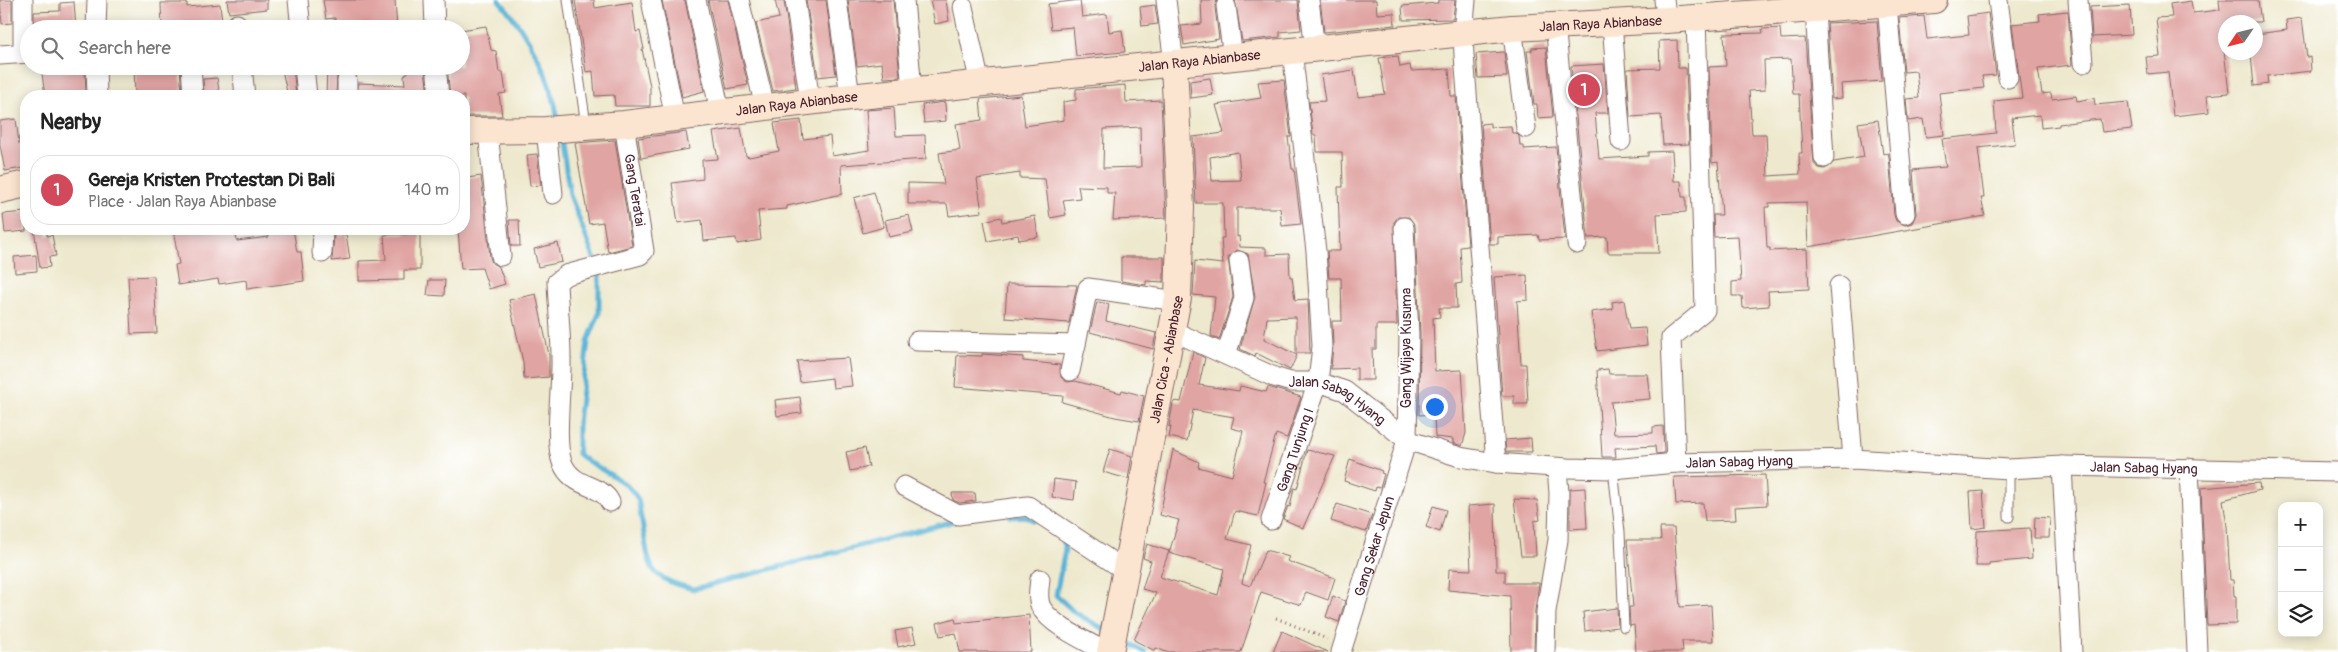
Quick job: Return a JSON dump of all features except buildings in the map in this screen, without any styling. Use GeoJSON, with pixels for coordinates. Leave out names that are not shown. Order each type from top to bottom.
{"type":"FeatureCollection","features":[{"type":"Feature","properties":{"kind":"main road","name":"Jalan Raya Abianbase"},"geometry":{"type":"LineString","coordinates":[[476,131],[564,129],[624,124],[810,101],[1512,28],[1612,22],[1666,10],[1696,18],[1798,6],[1887,4],[1934,0]]}},
{"type":"Feature","properties":{"kind":"main road","name":"Jalan Cica - Abianbase"},"geometry":{"type":"LineString","coordinates":[[1109,650],[1173,331],[1177,301],[1181,208],[1174,64]]}},
{"type":"Feature","properties":{"kind":"main road"},"geometry":{"type":"LineString","coordinates":[[0,190],[20,185]]}},
{"type":"Feature","properties":{"kind":"street"},"geometry":{"type":"LineString","coordinates":[[23,0],[24,20]]}},
{"type":"Feature","properties":{"kind":"street"},"geometry":{"type":"LineString","coordinates":[[96,20],[97,0]]}},
{"type":"Feature","properties":{"kind":"street"},"geometry":{"type":"LineString","coordinates":[[298,0],[300,20]]}},
{"type":"Feature","properties":{"kind":"street"},"geometry":{"type":"LineString","coordinates":[[434,0],[435,20]]}},
{"type":"Feature","properties":{"kind":"street"},"geometry":{"type":"LineString","coordinates":[[651,0],[675,118]]}},
{"type":"Feature","properties":{"kind":"street"},"geometry":{"type":"LineString","coordinates":[[696,0],[720,112]]}},
{"type":"Feature","properties":{"kind":"street"},"geometry":{"type":"LineString","coordinates":[[739,0],[765,107]]}},
{"type":"Feature","properties":{"kind":"street"},"geometry":{"type":"LineString","coordinates":[[795,0],[810,101]]}},
{"type":"Feature","properties":{"kind":"street"},"geometry":{"type":"LineString","coordinates":[[838,0],[850,97]]}},
{"type":"Feature","properties":{"kind":"street"},"geometry":{"type":"LineString","coordinates":[[904,0],[912,90]]}},
{"type":"Feature","properties":{"kind":"street"},"geometry":{"type":"LineString","coordinates":[[1166,0],[1174,64]]}},
{"type":"Feature","properties":{"kind":"street","name":"Gang Tunjung I"},"geometry":{"type":"LineString","coordinates":[[1271,520],[1318,382],[1322,346],[1321,304],[1303,50],[1309,0]]}},
{"type":"Feature","properties":{"kind":"street"},"geometry":{"type":"LineString","coordinates":[[1466,0],[1463,34],[1496,463]]}},
{"type":"Feature","properties":{"kind":"street"},"geometry":{"type":"LineString","coordinates":[[1998,0],[2008,78]]}},
{"type":"Feature","properties":{"kind":"street"},"geometry":{"type":"LineString","coordinates":[[2078,0],[2083,63]]}},
{"type":"Feature","properties":{"kind":"street"},"geometry":{"type":"LineString","coordinates":[[1887,4],[1905,214]]}},
{"type":"Feature","properties":{"kind":"street"},"geometry":{"type":"LineString","coordinates":[[1226,6],[1233,57]]}},
{"type":"Feature","properties":{"kind":"street"},"geometry":{"type":"LineString","coordinates":[[1798,6],[1824,158]]}},
{"type":"Feature","properties":{"kind":"street"},"geometry":{"type":"LineString","coordinates":[[963,7],[980,84]]}},
{"type":"Feature","properties":{"kind":"street"},"geometry":{"type":"LineString","coordinates":[[1676,463],[1672,338],[1705,310],[1696,18]]}},
{"type":"Feature","properties":{"kind":"street"},"geometry":{"type":"LineString","coordinates":[[1612,22],[1621,141]]}},
{"type":"Feature","properties":{"kind":"street"},"geometry":{"type":"LineString","coordinates":[[1555,24],[1577,244]]}},
{"type":"Feature","properties":{"kind":"street"},"geometry":{"type":"LineString","coordinates":[[1512,28],[1526,128]]}},
{"type":"Feature","properties":{"kind":"street"},"geometry":{"type":"LineString","coordinates":[[0,55],[20,53]]}},
{"type":"Feature","properties":{"kind":"street"},"geometry":{"type":"LineString","coordinates":[[96,75],[97,90]]}},
{"type":"Feature","properties":{"kind":"street"},"geometry":{"type":"LineString","coordinates":[[191,75],[192,90]]}},
{"type":"Feature","properties":{"kind":"street"},"geometry":{"type":"LineString","coordinates":[[243,75],[245,90]]}},
{"type":"Feature","properties":{"kind":"street"},"geometry":{"type":"LineString","coordinates":[[305,75],[306,90]]}},
{"type":"Feature","properties":{"kind":"street"},"geometry":{"type":"LineString","coordinates":[[437,75],[438,90]]}},
{"type":"Feature","properties":{"kind":"street","name":"Gang Teratai"},"geometry":{"type":"LineString","coordinates":[[610,502],[606,495],[580,484],[570,476],[562,461],[560,438],[561,359],[556,282],[566,276],[640,255],[644,248],[624,124]]}},
{"type":"Feature","properties":{"kind":"street"},"geometry":{"type":"LineString","coordinates":[[553,194],[564,129]]}},
{"type":"Feature","properties":{"kind":"street"},"geometry":{"type":"LineString","coordinates":[[476,131],[501,256]]}},
{"type":"Feature","properties":{"kind":"street","name":"Gang Wijaya Kusuma"},"geometry":{"type":"LineString","coordinates":[[1404,227],[1409,335],[1406,403],[1407,440]]}},
{"type":"Feature","properties":{"kind":"street"},"geometry":{"type":"LineString","coordinates":[[322,253],[323,235]]}},
{"type":"Feature","properties":{"kind":"street"},"geometry":{"type":"LineString","coordinates":[[1226,355],[1244,298],[1239,261]]}},
{"type":"Feature","properties":{"kind":"street"},"geometry":{"type":"LineString","coordinates":[[1839,286],[1853,459]]}},
{"type":"Feature","properties":{"kind":"street"},"geometry":{"type":"LineString","coordinates":[[1070,371],[1088,288],[1177,301]]}},
{"type":"Feature","properties":{"kind":"street","name":"Jalan Sabag Hyang"},"geometry":{"type":"LineString","coordinates":[[1173,331],[1274,377],[1291,382],[1318,382],[1345,390],[1407,440],[1460,457],[1496,463],[1557,468],[1613,468],[1676,463],[1853,459],[2009,469],[2062,466],[2338,472]]}},
{"type":"Feature","properties":{"kind":"street"},"geometry":{"type":"LineString","coordinates":[[917,341],[1076,345]]}},
{"type":"Feature","properties":{"kind":"street","name":"Gang Sekar Jepun"},"geometry":{"type":"LineString","coordinates":[[1342,649],[1407,440]]}},
{"type":"Feature","properties":{"kind":"street"},"geometry":{"type":"LineString","coordinates":[[2062,466],[2072,652]]}},
{"type":"Feature","properties":{"kind":"street"},"geometry":{"type":"LineString","coordinates":[[1546,652],[1546,610],[1558,540],[1559,493],[1557,468]]}},
{"type":"Feature","properties":{"kind":"street"},"geometry":{"type":"LineString","coordinates":[[2189,468],[2197,652]]}},
{"type":"Feature","properties":{"kind":"street"},"geometry":{"type":"LineString","coordinates":[[904,486],[958,515],[1028,506],[1126,570]]}},
{"type":"Feature","properties":{"kind":"street"},"geometry":{"type":"LineString","coordinates":[[1040,579],[1038,598],[1046,613],[1073,633],[1109,650]]}},
{"type":"Feature","properties":{"kind":"lane"},"geometry":{"type":"LineString","coordinates":[[564,129],[568,0]]}},
{"type":"Feature","properties":{"kind":"lane"},"geometry":{"type":"LineString","coordinates":[[1613,468],[1620,532],[1624,627]]}},
{"type":"Feature","properties":{"kind":"lane"},"geometry":{"type":"LineString","coordinates":[[2009,469],[2009,517]]}},
{"type":"Feature","properties":{"kind":"path"},"geometry":{"type":"LineString","coordinates":[[1276,618],[1342,649]]}},
{"type":"Feature","properties":{"kind":"waterway"},"geometry":{"type":"LineString","coordinates":[[499,0],[520,27],[537,56],[550,88],[558,121]]}},
{"type":"Feature","properties":{"kind":"waterway"},"geometry":{"type":"LineString","coordinates":[[561,137],[570,195],[596,263]]}},
{"type":"Feature","properties":{"kind":"waterway"},"geometry":{"type":"LineString","coordinates":[[599,271],[599,314],[588,341],[578,423],[578,454],[620,480],[634,493],[639,502],[649,560],[658,575],[678,585],[694,589],[955,521]]}},
{"type":"Feature","properties":{"kind":"waterway"},"geometry":{"type":"LineString","coordinates":[[1011,517],[1026,516],[1034,521]]}},
{"type":"Feature","properties":{"kind":"waterway"},"geometry":{"type":"LineString","coordinates":[[1061,535],[1065,550],[1056,595],[1074,612],[1107,631]]}},
{"type":"Feature","properties":{"kind":"waterway"},"geometry":{"type":"LineString","coordinates":[[1121,639],[1145,652]]}},
{"type":"Feature","properties":{"kind":"place","name":"Gereja Kristen Protestan Di Bali"},"geometry":{"type":"Point","coordinates":[1584,90]}}]}
